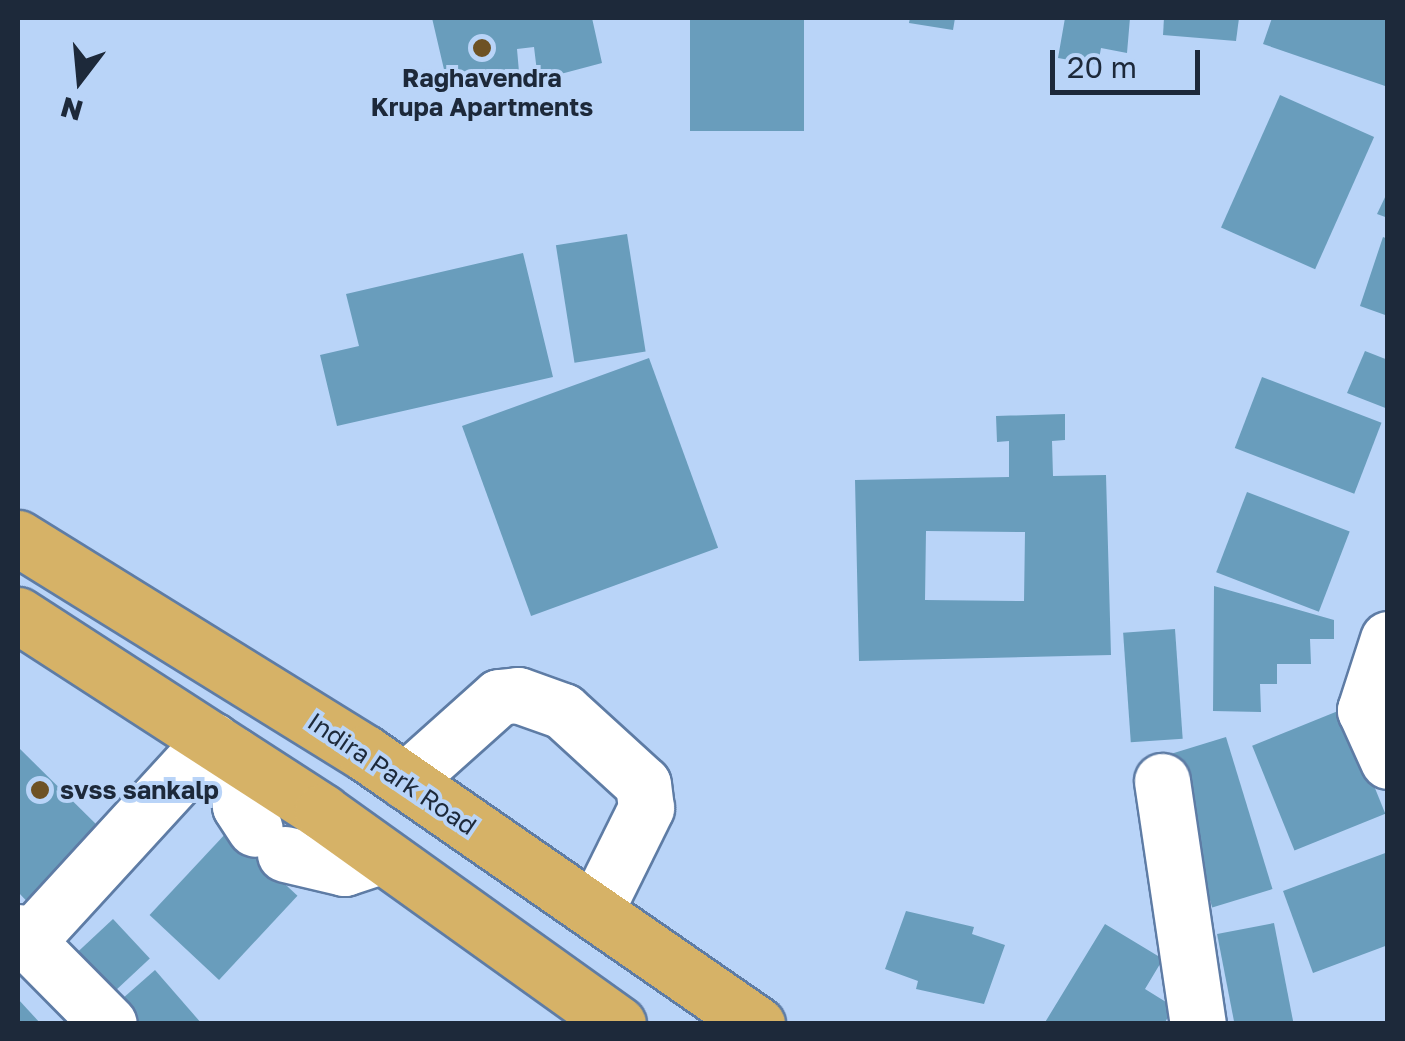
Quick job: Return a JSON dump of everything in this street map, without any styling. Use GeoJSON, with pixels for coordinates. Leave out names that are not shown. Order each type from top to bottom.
{"type":"FeatureCollection","features":[{"type":"Feature","properties":{"kind":"main road","name":"Indira Park Road"},"geometry":{"type":"LineString","coordinates":[[18,538],[405,781],[757,1024]]}},
{"type":"Feature","properties":{"kind":"main road"},"geometry":{"type":"LineString","coordinates":[[18,615],[223,748],[618,1024]]}},
{"type":"Feature","properties":{"kind":"street"},"geometry":{"type":"LineString","coordinates":[[1388,639],[1365,710],[1388,761]]}},
{"type":"Feature","properties":{"kind":"street"},"geometry":{"type":"LineString","coordinates":[[405,781],[499,697],[518,695],[563,711],[643,784],[641,820],[595,911]]}},
{"type":"Feature","properties":{"kind":"street"},"geometry":{"type":"LineString","coordinates":[[109,1024],[22,937],[223,748],[240,806],[270,841],[344,868],[381,856]]}},
{"type":"Feature","properties":{"kind":"street"},"geometry":{"type":"LineString","coordinates":[[1162,781],[1198,1024]]}},
{"type":"Feature","properties":{"kind":"building","name":"Raghavendra Krupa Apartments"},"geometry":{"type":"Polygon","coordinates":[[[432,18],[592,18],[602,63],[538,80],[534,47],[517,49],[519,72],[446,78],[432,18]]]}},
{"type":"Feature","properties":{"kind":"building"},"geometry":{"type":"Polygon","coordinates":[[[690,18],[804,18],[804,131],[690,131],[690,18]]]}},
{"type":"Feature","properties":{"kind":"building"},"geometry":{"type":"Polygon","coordinates":[[[910,18],[955,18],[953,30],[909,23],[910,18]]]}},
{"type":"Feature","properties":{"kind":"building"},"geometry":{"type":"Polygon","coordinates":[[[1065,18],[1130,18],[1127,53],[1101,48],[1098,65],[1058,58],[1065,18]]]}},
{"type":"Feature","properties":{"kind":"building"},"geometry":{"type":"Polygon","coordinates":[[[1164,18],[1239,18],[1236,41],[1163,35],[1164,18]]]}},
{"type":"Feature","properties":{"kind":"building"},"geometry":{"type":"Polygon","coordinates":[[[1272,18],[1388,18],[1388,87],[1263,44],[1272,18]]]}},
{"type":"Feature","properties":{"kind":"building"},"geometry":{"type":"Polygon","coordinates":[[[1280,95],[1374,137],[1315,269],[1221,227],[1280,95]]]}},
{"type":"Feature","properties":{"kind":"building"},"geometry":{"type":"Polygon","coordinates":[[[1388,191],[1388,218],[1377,214],[1388,191]]]}},
{"type":"Feature","properties":{"kind":"building"},"geometry":{"type":"Polygon","coordinates":[[[627,234],[646,352],[575,363],[556,245],[627,234]]]}},
{"type":"Feature","properties":{"kind":"building"},"geometry":{"type":"Polygon","coordinates":[[[1383,237],[1388,239],[1388,316],[1360,306],[1383,237]]]}},
{"type":"Feature","properties":{"kind":"building"},"geometry":{"type":"Polygon","coordinates":[[[523,253],[553,377],[337,426],[320,355],[359,346],[346,294],[523,253]]]}},
{"type":"Feature","properties":{"kind":"building"},"geometry":{"type":"Polygon","coordinates":[[[1365,351],[1388,360],[1388,409],[1347,393],[1365,351]]]}},
{"type":"Feature","properties":{"kind":"building"},"geometry":{"type":"Polygon","coordinates":[[[649,358],[718,548],[531,616],[462,426],[649,358]]]}},
{"type":"Feature","properties":{"kind":"building"},"geometry":{"type":"Polygon","coordinates":[[[1262,377],[1381,423],[1354,494],[1235,448],[1262,377]]]}},
{"type":"Feature","properties":{"kind":"building"},"geometry":{"type":"Polygon","coordinates":[[[1065,414],[1065,440],[1052,441],[1053,476],[1106,475],[1111,655],[859,661],[855,480],[1009,477],[1009,441],[997,442],[996,416],[1065,414]],[[926,531],[925,600],[1024,601],[1025,532],[926,531]]]}},
{"type":"Feature","properties":{"kind":"building"},"geometry":{"type":"Polygon","coordinates":[[[1247,492],[1350,531],[1319,612],[1216,572],[1247,492]]]}},
{"type":"Feature","properties":{"kind":"building"},"geometry":{"type":"Polygon","coordinates":[[[1214,586],[1334,620],[1334,639],[1310,639],[1311,664],[1277,664],[1277,684],[1260,684],[1261,712],[1213,711],[1214,586]]]}},
{"type":"Feature","properties":{"kind":"building"},"geometry":{"type":"Polygon","coordinates":[[[1175,629],[1183,739],[1131,742],[1123,633],[1175,629]]]}},
{"type":"Feature","properties":{"kind":"building"},"geometry":{"type":"Polygon","coordinates":[[[1343,709],[1385,814],[1294,850],[1252,746],[1343,709]]]}},
{"type":"Feature","properties":{"kind":"building"},"geometry":{"type":"Polygon","coordinates":[[[1226,737],[1272,889],[1212,907],[1166,755],[1226,737]]]}},
{"type":"Feature","properties":{"kind":"building","name":"svss sankalp"},"geometry":{"type":"Polygon","coordinates":[[[18,747],[106,834],[38,913],[18,892],[18,747]]]}},
{"type":"Feature","properties":{"kind":"building"},"geometry":{"type":"Polygon","coordinates":[[[228,831],[297,896],[219,980],[150,915],[228,831]]]}},
{"type":"Feature","properties":{"kind":"building"},"geometry":{"type":"Polygon","coordinates":[[[1388,852],[1388,945],[1313,973],[1283,891],[1388,852]]]}},
{"type":"Feature","properties":{"kind":"building"},"geometry":{"type":"Polygon","coordinates":[[[906,911],[974,927],[972,934],[1005,945],[984,1004],[916,989],[918,981],[885,969],[906,911]]]}},
{"type":"Feature","properties":{"kind":"building"},"geometry":{"type":"Polygon","coordinates":[[[113,919],[150,958],[104,1001],[67,962],[113,919]]]}},
{"type":"Feature","properties":{"kind":"building"},"geometry":{"type":"Polygon","coordinates":[[[1274,923],[1294,1024],[1235,1024],[1217,934],[1274,923]]]}},
{"type":"Feature","properties":{"kind":"building"},"geometry":{"type":"Polygon","coordinates":[[[1105,924],[1163,959],[1145,989],[1174,1007],[1164,1024],[1044,1024],[1105,924]]]}},
{"type":"Feature","properties":{"kind":"building"},"geometry":{"type":"Polygon","coordinates":[[[155,970],[202,1024],[129,1024],[114,1006],[155,970]]]}},
{"type":"Feature","properties":{"kind":"building"},"geometry":{"type":"Polygon","coordinates":[[[18,999],[41,1024],[18,1024],[18,999]]]}},
{"type":"Feature","properties":{"kind":"place","name":"Raghavendra Krupa Apartments"},"geometry":{"type":"Point","coordinates":[482,48]}},
{"type":"Feature","properties":{"kind":"place","name":"svss sankalp"},"geometry":{"type":"Point","coordinates":[40,790]}}]}
